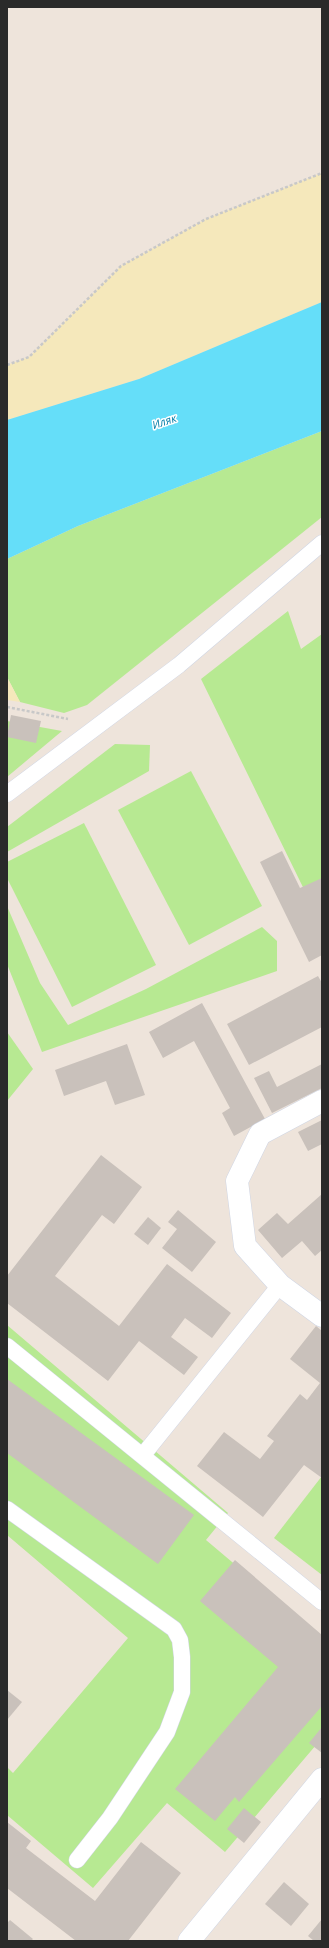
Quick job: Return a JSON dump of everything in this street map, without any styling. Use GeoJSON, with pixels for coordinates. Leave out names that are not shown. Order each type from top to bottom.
{"type":"FeatureCollection","features":[{"type":"Feature","properties":{"kind":"street"},"geometry":{"type":"LineString","coordinates":[[322,1101],[260,1134],[237,1181],[245,1246],[280,1285],[322,1316]]}},
{"type":"Feature","properties":{"kind":"street"},"geometry":{"type":"LineString","coordinates":[[189,1941],[322,1779]]}},
{"type":"Feature","properties":{"kind":"lane"},"geometry":{"type":"LineString","coordinates":[[7,794],[179,665],[322,543]]}},
{"type":"Feature","properties":{"kind":"lane"},"geometry":{"type":"LineString","coordinates":[[143,1455],[280,1285]]}},
{"type":"Feature","properties":{"kind":"lane"},"geometry":{"type":"LineString","coordinates":[[7,1346],[322,1602]]}},
{"type":"Feature","properties":{"kind":"lane"},"geometry":{"type":"LineString","coordinates":[[7,1509],[174,1629],[180,1640],[182,1657],[182,1692],[167,1732],[110,1818],[77,1860]]}},
{"type":"Feature","properties":{"kind":"path"},"geometry":{"type":"LineString","coordinates":[[7,365],[29,357],[121,266],[206,219],[322,173]]}},
{"type":"Feature","properties":{"kind":"path"},"geometry":{"type":"LineString","coordinates":[[7,707],[98,725]]}},
{"type":"Feature","properties":{"kind":"green space"},"geometry":{"type":"Polygon","coordinates":[[[322,431],[322,517],[87,705],[64,713],[20,702],[7,677],[7,559],[78,526],[322,431]]]}},
{"type":"Feature","properties":{"kind":"green space"},"geometry":{"type":"Polygon","coordinates":[[[288,611],[301,649],[322,634],[322,926],[201,679],[288,611]]]}},
{"type":"Feature","properties":{"kind":"green space"},"geometry":{"type":"Polygon","coordinates":[[[7,721],[62,731],[7,777],[7,721]]]}},
{"type":"Feature","properties":{"kind":"green space"},"geometry":{"type":"Polygon","coordinates":[[[115,744],[150,745],[149,771],[7,852],[7,827],[115,744]]]}},
{"type":"Feature","properties":{"kind":"green space"},"geometry":{"type":"Polygon","coordinates":[[[191,771],[262,906],[189,945],[118,810],[191,771]]]}},
{"type":"Feature","properties":{"kind":"green space"},"geometry":{"type":"Polygon","coordinates":[[[84,823],[156,965],[72,1007],[7,878],[7,862],[84,823]]]}},
{"type":"Feature","properties":{"kind":"green space"},"geometry":{"type":"Polygon","coordinates":[[[7,906],[40,983],[68,1025],[146,989],[262,927],[277,941],[277,971],[42,1052],[7,964],[7,906]]]}},
{"type":"Feature","properties":{"kind":"green space"},"geometry":{"type":"Polygon","coordinates":[[[7,1032],[33,1069],[7,1101],[7,1032]]]}},
{"type":"Feature","properties":{"kind":"green space"},"geometry":{"type":"Polygon","coordinates":[[[7,1325],[228,1513],[206,1540],[322,1638],[322,1738],[225,1852],[167,1803],[93,1888],[7,1815],[7,1767],[13,1773],[128,1638],[7,1535],[7,1325]]]}},
{"type":"Feature","properties":{"kind":"green space"},"geometry":{"type":"Polygon","coordinates":[[[322,1476],[322,1575],[274,1538],[322,1476]]]}},
{"type":"Feature","properties":{"kind":"sand"},"geometry":{"type":"Polygon","coordinates":[[[322,173],[322,302],[139,379],[7,420],[7,365],[29,357],[121,266],[206,219],[322,173]]]}},
{"type":"Feature","properties":{"kind":"sand"},"geometry":{"type":"Polygon","coordinates":[[[7,677],[20,702],[7,700],[7,677]]]}},
{"type":"Feature","properties":{"kind":"water","name":"Иляк"},"geometry":{"type":"Polygon","coordinates":[[[322,302],[322,431],[78,526],[7,559],[7,420],[139,379],[322,302]]]}},
{"type":"Feature","properties":{"kind":"building"},"geometry":{"type":"Polygon","coordinates":[[[11,715],[41,721],[36,743],[7,737],[11,715]]]}},
{"type":"Feature","properties":{"kind":"building"},"geometry":{"type":"Polygon","coordinates":[[[282,851],[300,888],[322,878],[322,955],[309,962],[260,862],[282,851]]]}},
{"type":"Feature","properties":{"kind":"building"},"geometry":{"type":"Polygon","coordinates":[[[318,976],[322,983],[322,1027],[249,1065],[227,1024],[318,976]]]}},
{"type":"Feature","properties":{"kind":"building"},"geometry":{"type":"Polygon","coordinates":[[[202,1003],[265,1119],[234,1136],[222,1113],[230,1108],[194,1041],[163,1058],[149,1032],[202,1003]]]}},
{"type":"Feature","properties":{"kind":"building"},"geometry":{"type":"Polygon","coordinates":[[[127,1044],[145,1095],[115,1105],[106,1081],[64,1096],[55,1070],[127,1044]]]}},
{"type":"Feature","properties":{"kind":"building"},"geometry":{"type":"Polygon","coordinates":[[[322,1064],[322,1088],[272,1113],[254,1078],[269,1071],[277,1087],[322,1064]]]}},
{"type":"Feature","properties":{"kind":"building"},"geometry":{"type":"Polygon","coordinates":[[[322,1120],[322,1144],[308,1151],[298,1132],[322,1120]]]}},
{"type":"Feature","properties":{"kind":"building"},"geometry":{"type":"Polygon","coordinates":[[[101,1155],[142,1187],[114,1224],[102,1215],[55,1276],[119,1326],[167,1264],[231,1313],[212,1338],[185,1318],[171,1337],[198,1357],[184,1375],[139,1341],[108,1381],[7,1303],[7,1276],[101,1155]]]}},
{"type":"Feature","properties":{"kind":"building"},"geometry":{"type":"Polygon","coordinates":[[[322,1194],[322,1250],[315,1256],[302,1241],[282,1258],[258,1230],[277,1213],[288,1224],[322,1194]]]}},
{"type":"Feature","properties":{"kind":"building"},"geometry":{"type":"Polygon","coordinates":[[[178,1210],[216,1242],[192,1272],[162,1248],[177,1229],[168,1222],[178,1210]]]}},
{"type":"Feature","properties":{"kind":"building"},"geometry":{"type":"Polygon","coordinates":[[[148,1217],[161,1228],[148,1245],[134,1234],[148,1217]]]}},
{"type":"Feature","properties":{"kind":"building"},"geometry":{"type":"Polygon","coordinates":[[[316,1326],[322,1331],[322,1478],[304,1465],[263,1517],[197,1466],[224,1432],[260,1459],[274,1441],[267,1436],[300,1394],[307,1400],[320,1383],[290,1359],[316,1326]]]}},
{"type":"Feature","properties":{"kind":"building"},"geometry":{"type":"Polygon","coordinates":[[[7,1379],[194,1515],[158,1564],[7,1453],[7,1379]]]}},
{"type":"Feature","properties":{"kind":"building"},"geometry":{"type":"Polygon","coordinates":[[[235,1560],[322,1635],[322,1706],[239,1802],[235,1797],[215,1821],[175,1789],[278,1667],[200,1601],[235,1560]]]}},
{"type":"Feature","properties":{"kind":"building"},"geometry":{"type":"Polygon","coordinates":[[[7,1690],[22,1702],[7,1720],[7,1690]]]}},
{"type":"Feature","properties":{"kind":"building"},"geometry":{"type":"Polygon","coordinates":[[[322,1727],[322,1753],[309,1743],[322,1727]]]}},
{"type":"Feature","properties":{"kind":"building"},"geometry":{"type":"Polygon","coordinates":[[[244,1808],[261,1822],[244,1843],[227,1829],[244,1808]]]}},
{"type":"Feature","properties":{"kind":"building"},"geometry":{"type":"Polygon","coordinates":[[[7,1822],[31,1841],[26,1848],[95,1901],[141,1842],[181,1873],[128,1941],[76,1941],[7,1888],[7,1822]]]}},
{"type":"Feature","properties":{"kind":"building"},"geometry":{"type":"Polygon","coordinates":[[[284,1882],[309,1904],[291,1926],[265,1904],[284,1882]]]}},
{"type":"Feature","properties":{"kind":"building"},"geometry":{"type":"Polygon","coordinates":[[[322,1919],[322,1941],[314,1941],[308,1936],[322,1919]]]}},
{"type":"Feature","properties":{"kind":"building"},"geometry":{"type":"Polygon","coordinates":[[[10,1920],[33,1939],[31,1941],[7,1941],[7,1923],[10,1920]]]}}]}
